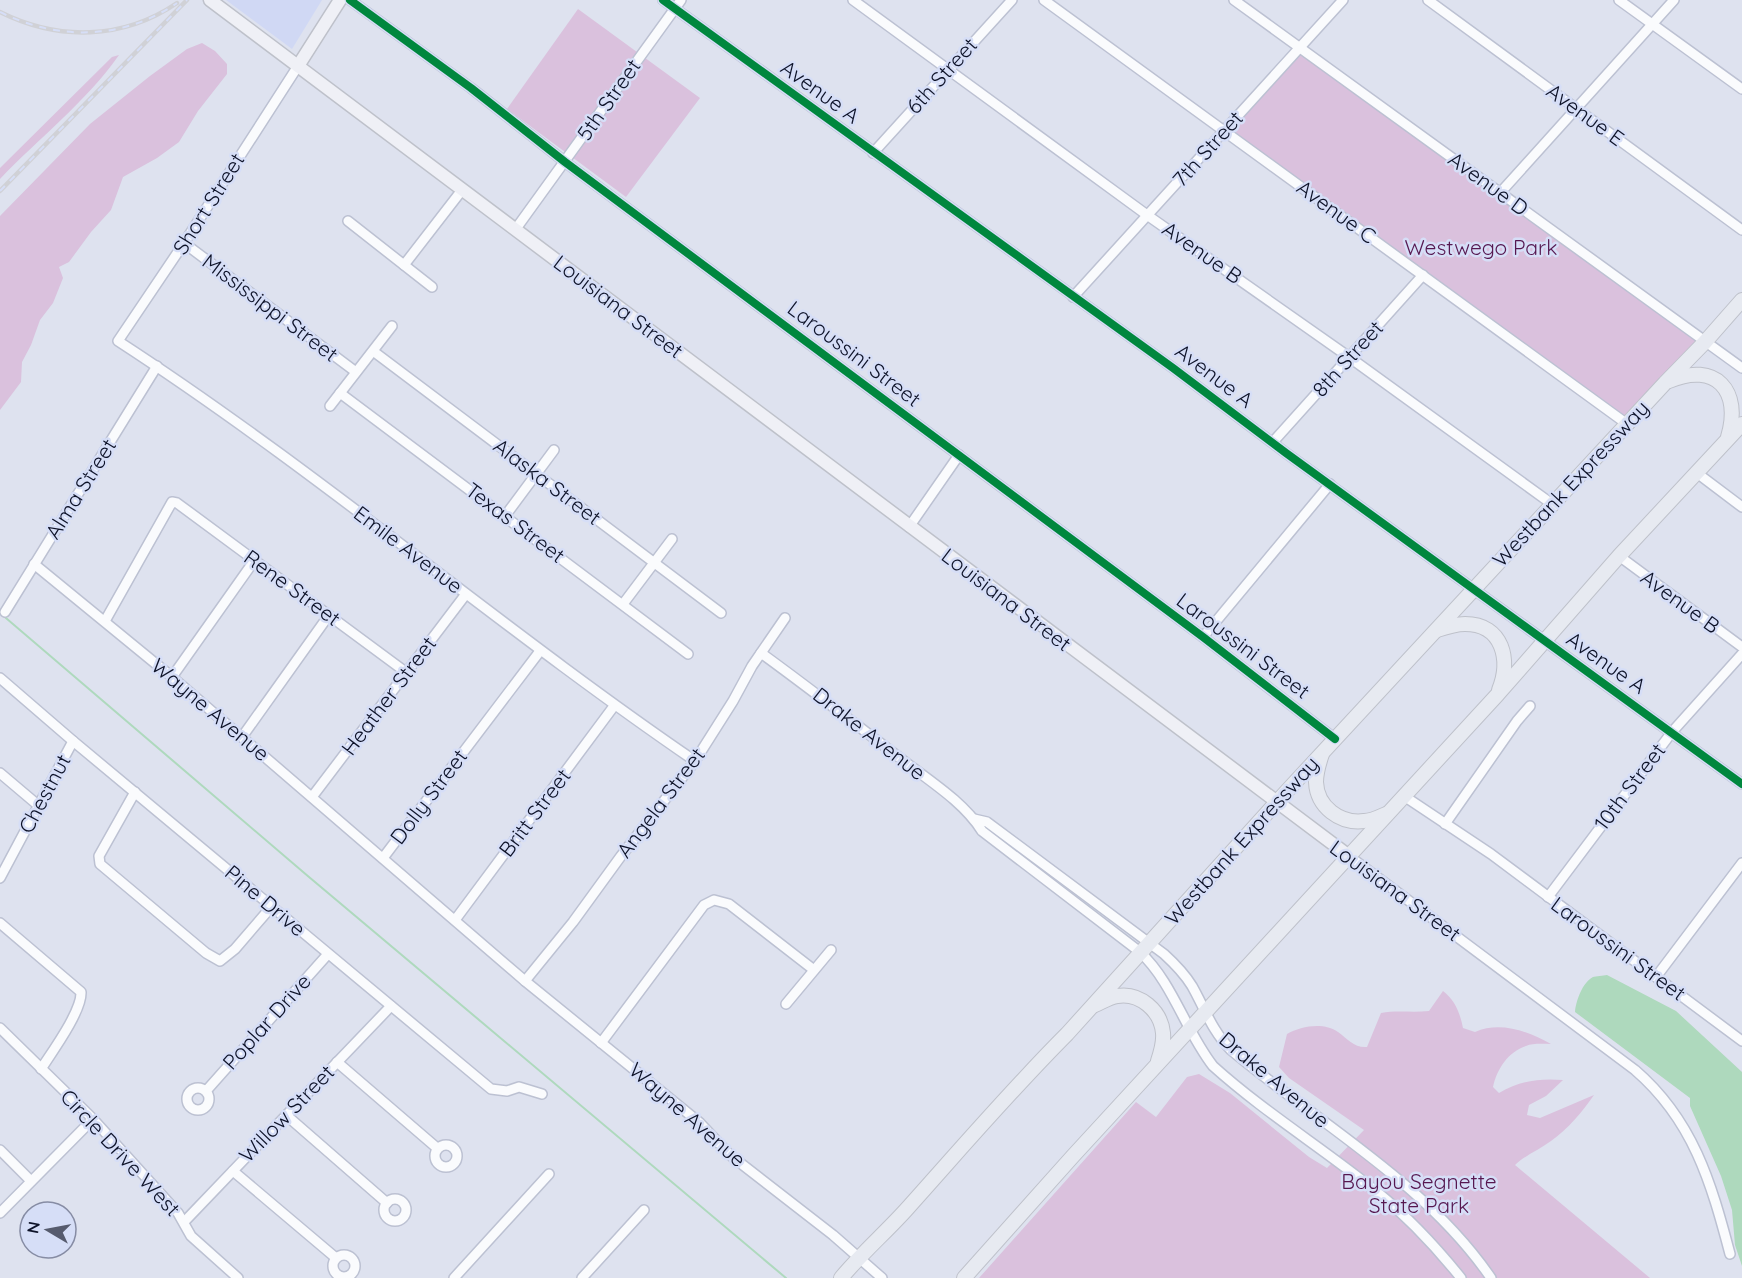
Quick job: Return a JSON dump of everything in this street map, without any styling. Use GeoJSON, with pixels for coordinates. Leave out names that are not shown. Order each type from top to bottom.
{"type":"FeatureCollection","features":[{"type":"Feature","properties":{"kind":"highway","name":"Westbank Expressway"},"geometry":{"type":"LineString","coordinates":[[841,1278],[1473,589],[1742,300]]}},
{"type":"Feature","properties":{"kind":"highway"},"geometry":{"type":"LineString","coordinates":[[1665,383],[1682,376],[1697,374],[1714,379],[1721,384],[1732,401],[1734,412],[1728,439]]}},
{"type":"Feature","properties":{"kind":"highway"},"geometry":{"type":"LineString","coordinates":[[964,1278],[1073,1156],[1498,694],[1619,556],[1742,424]]}},
{"type":"Feature","properties":{"kind":"highway"},"geometry":{"type":"LineString","coordinates":[[1434,632],[1463,624],[1473,624],[1493,634],[1504,652],[1505,664],[1498,694]]}},
{"type":"Feature","properties":{"kind":"highway"},"geometry":{"type":"LineString","coordinates":[[1323,752],[1316,784],[1318,794],[1330,812],[1356,822],[1367,821],[1389,813]]}},
{"type":"Feature","properties":{"kind":"highway"},"geometry":{"type":"LineString","coordinates":[[1090,1007],[1116,996],[1127,996],[1145,1002],[1160,1020],[1163,1032],[1163,1046],[1156,1066]]}},
{"type":"Feature","properties":{"kind":"main road","name":"Louisiana Street"},"geometry":{"type":"LineString","coordinates":[[210,0],[1349,856]]}},
{"type":"Feature","properties":{"kind":"main road"},"geometry":{"type":"LineString","coordinates":[[298,66],[340,0]]}},
{"type":"Feature","properties":{"kind":"street","name":"Laroussini Street"},"geometry":{"type":"LineString","coordinates":[[350,0],[471,88],[565,162],[1203,637],[1335,739]]}},
{"type":"Feature","properties":{"kind":"street","name":"Avenue A"},"geometry":{"type":"LineString","coordinates":[[663,0],[1173,368],[1742,784]]}},
{"type":"Feature","properties":{"kind":"street","name":"5th Street"},"geometry":{"type":"LineString","coordinates":[[515,230],[681,0]]}},
{"type":"Feature","properties":{"kind":"street","name":"Avenue B"},"geometry":{"type":"LineString","coordinates":[[853,0],[1148,215],[1552,504]]}},
{"type":"Feature","properties":{"kind":"street","name":"6th Street"},"geometry":{"type":"LineString","coordinates":[[873,153],[1012,0]]}},
{"type":"Feature","properties":{"kind":"street","name":"Avenue C"},"geometry":{"type":"LineString","coordinates":[[1044,0],[1627,424]]}},
{"type":"Feature","properties":{"kind":"street","name":"Avenue D"},"geometry":{"type":"LineString","coordinates":[[1234,0],[1742,368]]}},
{"type":"Feature","properties":{"kind":"street","name":"7th Street"},"geometry":{"type":"LineString","coordinates":[[1072,297],[1343,0]]}},
{"type":"Feature","properties":{"kind":"street","name":"Avenue E"},"geometry":{"type":"LineString","coordinates":[[1428,0],[1742,230]]}},
{"type":"Feature","properties":{"kind":"street"},"geometry":{"type":"LineString","coordinates":[[1619,0],[1742,89]]}},
{"type":"Feature","properties":{"kind":"street"},"geometry":{"type":"LineString","coordinates":[[1500,193],[1674,0]]}},
{"type":"Feature","properties":{"kind":"street","name":"Short Street"},"geometry":{"type":"LineString","coordinates":[[118,341],[298,66]]}},
{"type":"Feature","properties":{"kind":"street"},"geometry":{"type":"LineString","coordinates":[[404,265],[462,190]]}},
{"type":"Feature","properties":{"kind":"street"},"geometry":{"type":"LineString","coordinates":[[348,221],[432,287]]}},
{"type":"Feature","properties":{"kind":"street","name":"Mississippi Street"},"geometry":{"type":"LineString","coordinates":[[184,243],[356,372]]}},
{"type":"Feature","properties":{"kind":"street","name":"8th Street"},"geometry":{"type":"LineString","coordinates":[[1272,442],[1423,275]]}},
{"type":"Feature","properties":{"kind":"street"},"geometry":{"type":"LineString","coordinates":[[330,406],[392,326]]}},
{"type":"Feature","properties":{"kind":"street","name":"Emile Avenue"},"geometry":{"type":"LineString","coordinates":[[118,341],[290,460],[540,651],[695,761]]}},
{"type":"Feature","properties":{"kind":"street","name":"Alaska Street"},"geometry":{"type":"LineString","coordinates":[[373,351],[721,613]]}},
{"type":"Feature","properties":{"kind":"street","name":"Alma Street"},"geometry":{"type":"LineString","coordinates":[[5,612],[156,366]]}},
{"type":"Feature","properties":{"kind":"street","name":"Texas Street"},"geometry":{"type":"LineString","coordinates":[[340,393],[688,654]]}},
{"type":"Feature","properties":{"kind":"street"},"geometry":{"type":"LineString","coordinates":[[505,516],[554,450]]}},
{"type":"Feature","properties":{"kind":"street"},"geometry":{"type":"LineString","coordinates":[[909,527],[959,455]]}},
{"type":"Feature","properties":{"kind":"street"},"geometry":{"type":"LineString","coordinates":[[1697,474],[1742,507]]}},
{"type":"Feature","properties":{"kind":"street"},"geometry":{"type":"LineString","coordinates":[[1203,637],[1330,484]]}},
{"type":"Feature","properties":{"kind":"street","name":"Rene Street"},"geometry":{"type":"LineString","coordinates":[[105,621],[172,502],[177,503],[407,673]]}},
{"type":"Feature","properties":{"kind":"street"},"geometry":{"type":"LineString","coordinates":[[623,604],[672,540]]}},
{"type":"Feature","properties":{"kind":"street","name":"Avenue B"},"geometry":{"type":"LineString","coordinates":[[1619,556],[1742,647]]}},
{"type":"Feature","properties":{"kind":"street"},"geometry":{"type":"LineString","coordinates":[[172,676],[254,561]]}},
{"type":"Feature","properties":{"kind":"street","name":"Wayne Avenue"},"geometry":{"type":"LineString","coordinates":[[34,564],[172,676],[383,858]]}},
{"type":"Feature","properties":{"kind":"street","name":"Heather Street"},"geometry":{"type":"LineString","coordinates":[[312,797],[466,594]]}},
{"type":"Feature","properties":{"kind":"street"},"geometry":{"type":"LineString","coordinates":[[242,737],[329,615]]}},
{"type":"Feature","properties":{"kind":"street","name":"Angela Street"},"geometry":{"type":"LineString","coordinates":[[525,981],[573,922],[695,761],[785,618]]}},
{"type":"Feature","properties":{"kind":"street","name":"Dolly Street"},"geometry":{"type":"LineString","coordinates":[[492,952],[383,858],[540,651]]}},
{"type":"Feature","properties":{"kind":"street","name":"Drake Avenue"},"geometry":{"type":"LineString","coordinates":[[761,653],[822,696],[975,819],[987,822],[1144,947],[1175,964],[1186,976],[1219,1039],[1394,1174],[1458,1236],[1491,1278]]}},
{"type":"Feature","properties":{"kind":"street","name":"10th Street"},"geometry":{"type":"LineString","coordinates":[[1548,897],[1672,732],[1742,654]]}},
{"type":"Feature","properties":{"kind":"street","name":"Pine Drive"},"geometry":{"type":"LineString","coordinates":[[0,678],[491,1089],[507,1091],[519,1087],[542,1094]]}},
{"type":"Feature","properties":{"kind":"street","name":"Britt Street"},"geometry":{"type":"LineString","coordinates":[[455,920],[615,706]]}},
{"type":"Feature","properties":{"kind":"street"},"geometry":{"type":"LineString","coordinates":[[1445,824],[1530,706]]}},
{"type":"Feature","properties":{"kind":"street","name":"Chestnut"},"geometry":{"type":"LineString","coordinates":[[1,873],[73,741]]}},
{"type":"Feature","properties":{"kind":"street"},"geometry":{"type":"LineString","coordinates":[[0,773],[39,806]]}},
{"type":"Feature","properties":{"kind":"street"},"geometry":{"type":"LineString","coordinates":[[135,792],[99,856],[100,864],[206,953],[220,961],[235,949],[272,906]]}},
{"type":"Feature","properties":{"kind":"street","name":"Laroussini Street"},"geometry":{"type":"LineString","coordinates":[[1404,796],[1491,854],[1742,1041]]}},
{"type":"Feature","properties":{"kind":"street","name":"Louisiana Street"},"geometry":{"type":"LineString","coordinates":[[1349,856],[1652,1084],[1676,1113],[1697,1152],[1716,1202],[1730,1254]]}},
{"type":"Feature","properties":{"kind":"street"},"geometry":{"type":"LineString","coordinates":[[1656,977],[1742,863]]}},
{"type":"Feature","properties":{"kind":"street"},"geometry":{"type":"LineString","coordinates":[[602,1042],[704,905],[714,900],[729,904],[814,970]]}},
{"type":"Feature","properties":{"kind":"street"},"geometry":{"type":"LineString","coordinates":[[0,923],[81,992],[81,1000],[72,1020],[41,1069]]}},
{"type":"Feature","properties":{"kind":"street","name":"Drake Avenue"},"geometry":{"type":"LineString","coordinates":[[1144,947],[1199,1048],[1220,1072],[1377,1192],[1413,1225],[1461,1278]]}},
{"type":"Feature","properties":{"kind":"street"},"geometry":{"type":"LineString","coordinates":[[786,1004],[831,950]]}},
{"type":"Feature","properties":{"kind":"street","name":"Wayne Avenue"},"geometry":{"type":"LineString","coordinates":[[492,952],[700,1122],[730,1155],[882,1278]]}},
{"type":"Feature","properties":{"kind":"street","name":"Poplar Drive"},"geometry":{"type":"LineString","coordinates":[[206,1090],[328,954]]}},
{"type":"Feature","properties":{"kind":"street","name":"Willow Street"},"geometry":{"type":"LineString","coordinates":[[184,1222],[391,1006]]}},
{"type":"Feature","properties":{"kind":"street","name":"Circle Drive West"},"geometry":{"type":"LineString","coordinates":[[0,1028],[93,1119],[178,1213],[191,1236],[238,1278]]}},
{"type":"Feature","properties":{"kind":"street"},"geometry":{"type":"LineString","coordinates":[[337,1062],[437,1148]]}},
{"type":"Feature","properties":{"kind":"street"},"geometry":{"type":"LineString","coordinates":[[286,1115],[387,1203]]}},
{"type":"Feature","properties":{"kind":"street"},"geometry":{"type":"LineString","coordinates":[[0,1213],[93,1119]]}},
{"type":"Feature","properties":{"kind":"street"},"geometry":{"type":"LineString","coordinates":[[0,1150],[31,1181]]}},
{"type":"Feature","properties":{"kind":"street"},"geometry":{"type":"LineString","coordinates":[[233,1171],[336,1258]]}},
{"type":"Feature","properties":{"kind":"street"},"geometry":{"type":"LineString","coordinates":[[454,1278],[549,1174]]}},
{"type":"Feature","properties":{"kind":"street"},"geometry":{"type":"LineString","coordinates":[[582,1278],[644,1210]]}},
{"type":"Feature","properties":{"kind":"shaded area"},"geometry":{"type":"Polygon","coordinates":[[[226,0],[322,0],[292,49],[226,0]]]}},
{"type":"Feature","properties":{"kind":"shaded area"},"geometry":{"type":"Polygon","coordinates":[[[1607,975],[1676,1011],[1742,1072],[1742,1266],[1735,1245],[1732,1210],[1721,1176],[1690,1106],[1690,1098],[1575,1012],[1578,998],[1586,983],[1593,977],[1607,975]]]}},
{"type":"Feature","properties":{"kind":"green space"},"geometry":{"type":"Polygon","coordinates":[[[578,9],[700,98],[626,197],[507,109],[578,9]]]}},
{"type":"Feature","properties":{"kind":"green space"},"geometry":{"type":"Polygon","coordinates":[[[202,43],[215,51],[227,64],[227,74],[198,111],[179,142],[157,158],[123,177],[111,210],[69,262],[59,267],[63,278],[53,303],[40,320],[22,362],[21,382],[0,410],[0,216],[90,124],[187,49],[202,43]]]}},
{"type":"Feature","properties":{"kind":"green space","name":"Westwego Park"},"geometry":{"type":"Polygon","coordinates":[[[1300,48],[1705,342],[1627,424],[1224,131],[1300,48]]]}},
{"type":"Feature","properties":{"kind":"green space"},"geometry":{"type":"Polygon","coordinates":[[[119,55],[77,104],[0,179],[0,168],[112,57],[119,55]]]}},
{"type":"Feature","properties":{"kind":"green space","name":"Bayou Segnette State Park"},"geometry":{"type":"Polygon","coordinates":[[[1443,991],[1456,1007],[1463,1028],[1475,1032],[1494,1027],[1514,1029],[1551,1044],[1529,1045],[1514,1052],[1504,1062],[1495,1080],[1493,1087],[1499,1093],[1530,1081],[1563,1080],[1546,1096],[1529,1105],[1527,1115],[1540,1118],[1594,1095],[1563,1131],[1515,1165],[1650,1278],[979,1278],[1136,1102],[1156,1117],[1187,1077],[1199,1074],[1230,1093],[1309,1157],[1327,1168],[1364,1130],[1289,1078],[1279,1067],[1287,1034],[1306,1027],[1326,1027],[1338,1032],[1355,1045],[1367,1047],[1381,1013],[1429,1011],[1443,991]]]}},
{"type":"Feature","properties":{"kind":"waterway"},"geometry":{"type":"LineString","coordinates":[[0,613],[309,877],[786,1278]]}},
{"type":"Feature","properties":{"kind":"railway"},"geometry":{"type":"LineString","coordinates":[[0,191],[187,0]]}},
{"type":"Feature","properties":{"kind":"railway"},"geometry":{"type":"LineString","coordinates":[[0,12],[45,28],[67,32],[90,32],[113,30],[135,24],[177,3]]}},
{"type":"Feature","properties":{"kind":"cycle path"},"geometry":{"type":"LineString","coordinates":[[350,0],[471,88],[565,162],[1203,637],[1335,739]]}},
{"type":"Feature","properties":{"kind":"cycle path"},"geometry":{"type":"LineString","coordinates":[[663,0],[1173,368],[1286,453],[1742,784]]}}]}
